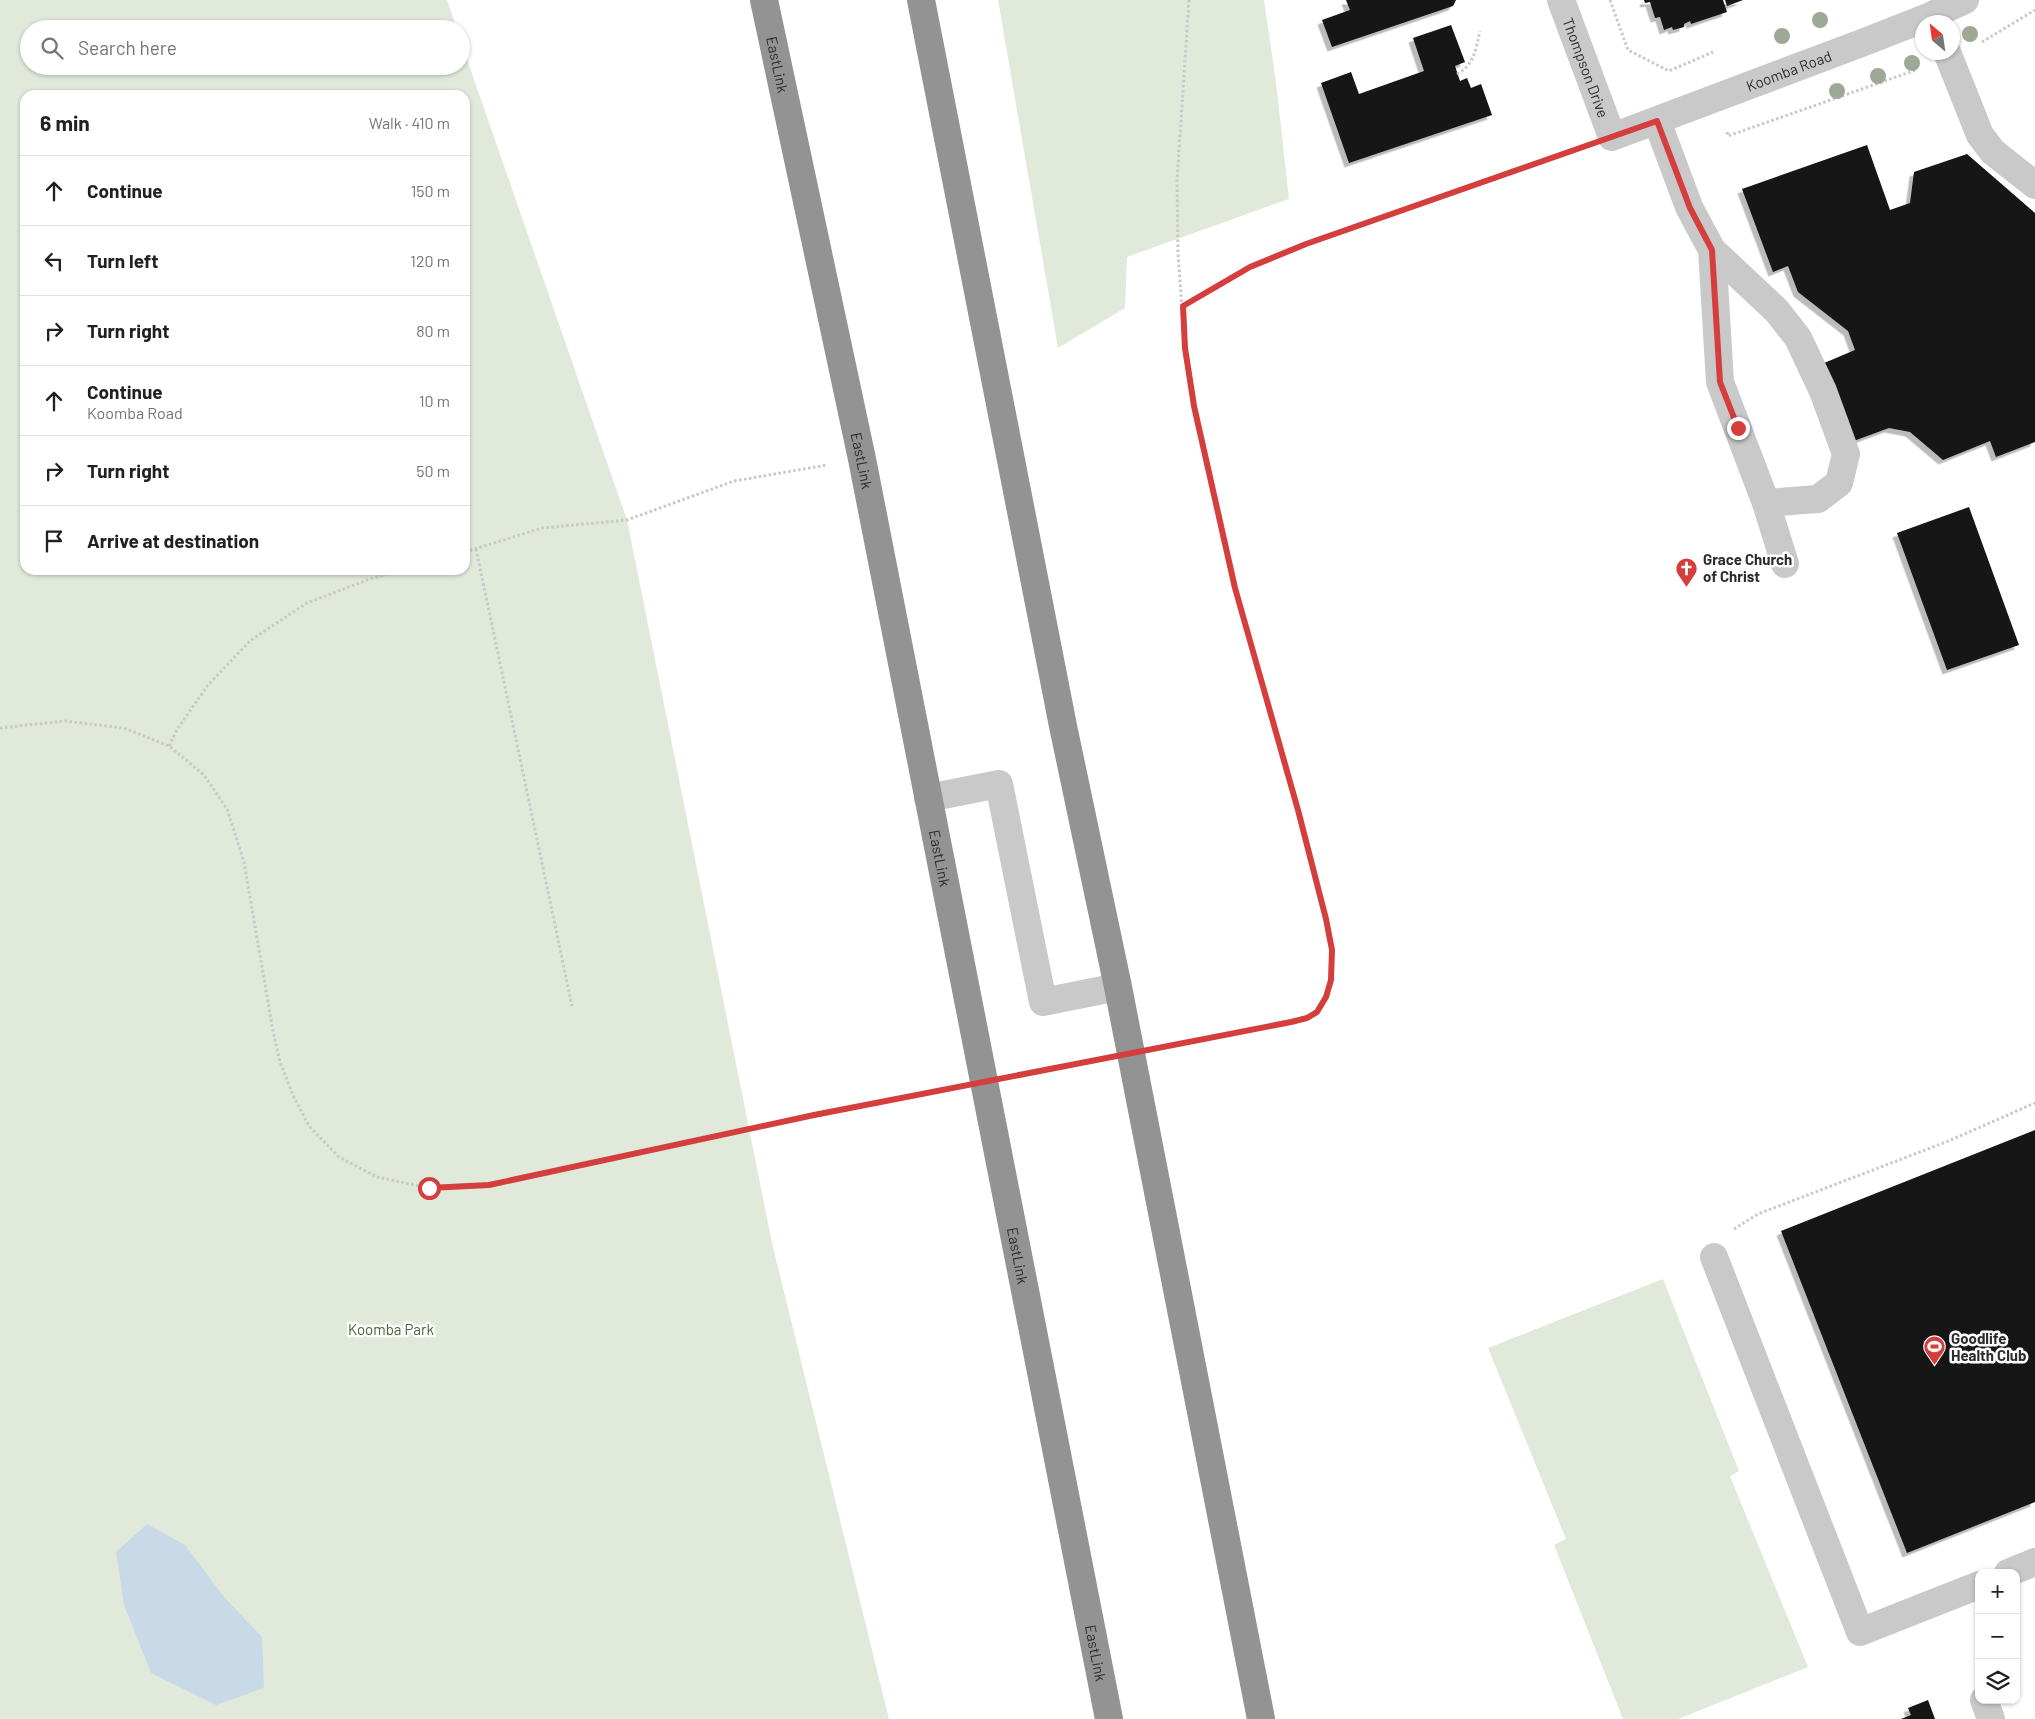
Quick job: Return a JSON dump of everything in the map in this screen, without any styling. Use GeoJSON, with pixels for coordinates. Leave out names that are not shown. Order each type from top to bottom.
{"type":"FeatureCollection","features":[{"type":"Feature","properties":{"kind":"highway","name":"EastLink"},"geometry":{"type":"LineString","coordinates":[[764,0],[862,459],[1109,1719]]}},
{"type":"Feature","properties":{"kind":"highway"},"geometry":{"type":"LineString","coordinates":[[921,0],[1063,726],[1118,988],[1261,1719]]}},
{"type":"Feature","properties":{"kind":"street","name":"Thompson Drive"},"geometry":{"type":"LineString","coordinates":[[1561,0],[1612,137]]}},
{"type":"Feature","properties":{"kind":"street","name":"Koomba Road"},"geometry":{"type":"LineString","coordinates":[[1938,15],[1965,0]]}},
{"type":"Feature","properties":{"kind":"street","name":"Koomba Road"},"geometry":{"type":"LineString","coordinates":[[1612,137],[1915,25]]}},
{"type":"Feature","properties":{"kind":"street"},"geometry":{"type":"LineString","coordinates":[[1951,60],[1980,135],[1993,152],[2035,185]]}},
{"type":"Feature","properties":{"kind":"street"},"geometry":{"type":"LineString","coordinates":[[1657,121],[1690,208],[1712,250],[1777,311],[1798,338],[1823,391],[1846,454],[1838,483],[1818,499],[1766,503]]}},
{"type":"Feature","properties":{"kind":"street"},"geometry":{"type":"LineString","coordinates":[[1712,250],[1720,382],[1766,503],[1785,564]]}},
{"type":"Feature","properties":{"kind":"street"},"geometry":{"type":"LineString","coordinates":[[928,798],[999,784],[1043,1002],[1118,988]]}},
{"type":"Feature","properties":{"kind":"street"},"geometry":{"type":"LineString","coordinates":[[1714,1257],[1860,1632],[1975,1587]]}},
{"type":"Feature","properties":{"kind":"street"},"geometry":{"type":"LineString","coordinates":[[2018,1569],[2035,1562]]}},
{"type":"Feature","properties":{"kind":"street"},"geometry":{"type":"LineString","coordinates":[[1985,1704],[1991,1719]]}},
{"type":"Feature","properties":{"kind":"path"},"geometry":{"type":"LineString","coordinates":[[0,728],[65,721],[124,728],[169,746],[204,775],[227,809],[244,862],[273,1031],[280,1062],[293,1094],[309,1126],[339,1157],[377,1177],[429,1188],[489,1185],[814,1115],[1291,1022],[1307,1018],[1317,1012],[1326,997],[1331,980],[1332,950],[1326,919],[1235,588],[1194,406],[1185,348],[1178,253],[1177,181],[1188,0]]}},
{"type":"Feature","properties":{"kind":"path"},"geometry":{"type":"LineString","coordinates":[[1610,0],[1628,50],[1670,71],[1713,52]]}},
{"type":"Feature","properties":{"kind":"path"},"geometry":{"type":"LineString","coordinates":[[1960,49],[2035,10]]}},
{"type":"Feature","properties":{"kind":"path"},"geometry":{"type":"LineString","coordinates":[[1457,74],[1466,69],[1470,64],[1475,54],[1480,31]]}},
{"type":"Feature","properties":{"kind":"path"},"geometry":{"type":"LineString","coordinates":[[1715,99],[1728,136],[1935,60]]}},
{"type":"Feature","properties":{"kind":"path"},"geometry":{"type":"LineString","coordinates":[[1183,306],[1250,267],[1306,244],[1612,137]]}},
{"type":"Feature","properties":{"kind":"path"},"geometry":{"type":"LineString","coordinates":[[470,551],[542,528],[627,520],[734,481],[862,459]]}},
{"type":"Feature","properties":{"kind":"path"},"geometry":{"type":"LineString","coordinates":[[476,549],[572,1006]]}},
{"type":"Feature","properties":{"kind":"path"},"geometry":{"type":"LineString","coordinates":[[169,746],[178,728],[208,685],[251,640],[307,603],[384,575]]}},
{"type":"Feature","properties":{"kind":"path"},"geometry":{"type":"LineString","coordinates":[[1714,1257],[1726,1234],[1758,1214],[1946,1142],[2035,1103]]}},
{"type":"Feature","properties":{"kind":"green space","name":"Koomba Park"},"geometry":{"type":"Polygon","coordinates":[[[0,0],[447,0],[454,20],[20,20],[20,75],[470,75],[470,68],[627,520],[772,1243],[889,1719],[0,1719],[0,0]]]}},
{"type":"Feature","properties":{"kind":"green space"},"geometry":{"type":"Polygon","coordinates":[[[998,0],[1264,0],[1276,82],[1289,199],[1127,257],[1125,308],[1058,348],[998,0]]]}},
{"type":"Feature","properties":{"kind":"green space"},"geometry":{"type":"Polygon","coordinates":[[[1663,1279],[1739,1471],[1730,1476],[1808,1667],[1678,1719],[1623,1719],[1554,1545],[1566,1539],[1488,1348],[1663,1279]]]}},
{"type":"Feature","properties":{"kind":"water"},"geometry":{"type":"Polygon","coordinates":[[[147,1524],[185,1545],[224,1597],[262,1637],[264,1688],[216,1705],[151,1673],[124,1605],[116,1552],[147,1524]]]}},
{"type":"Feature","properties":{"kind":"building"},"geometry":{"type":"Polygon","coordinates":[[[1346,0],[1456,0],[1453,6],[1332,47],[1322,20],[1350,10],[1346,0]]]}},
{"type":"Feature","properties":{"kind":"building"},"geometry":{"type":"Polygon","coordinates":[[[1644,0],[1723,0],[1727,12],[1691,24],[1690,21],[1684,24],[1684,27],[1673,30],[1672,27],[1664,30],[1660,17],[1655,18],[1650,2],[1645,3],[1644,0]]]}},
{"type":"Feature","properties":{"kind":"building"},"geometry":{"type":"Polygon","coordinates":[[[1725,0],[1743,0],[1727,6],[1725,0]]]}},
{"type":"Feature","properties":{"kind":"building"},"geometry":{"type":"Polygon","coordinates":[[[1451,25],[1465,62],[1455,66],[1460,81],[1467,78],[1471,88],[1481,84],[1492,115],[1349,163],[1321,83],[1351,72],[1359,94],[1424,71],[1413,38],[1451,25]]]}},
{"type":"Feature","properties":{"kind":"building"},"geometry":{"type":"Polygon","coordinates":[[[1867,145],[1890,210],[1910,203],[1914,172],[1967,154],[2035,213],[2035,442],[1996,457],[1990,441],[1943,460],[1910,432],[1889,428],[1840,446],[1810,369],[1855,350],[1848,331],[1798,292],[1788,266],[1773,272],[1742,189],[1867,145]]]}},
{"type":"Feature","properties":{"kind":"building"},"geometry":{"type":"Polygon","coordinates":[[[1969,507],[2019,645],[1947,670],[1897,533],[1969,507]]]}},
{"type":"Feature","properties":{"kind":"building","name":"Goodlife Health Club"},"geometry":{"type":"Polygon","coordinates":[[[2035,1130],[2035,1502],[1907,1553],[1781,1231],[2035,1130]]]}},
{"type":"Feature","properties":{"kind":"building"},"geometry":{"type":"Polygon","coordinates":[[[1928,1700],[1935,1719],[1901,1719],[1911,1715],[1908,1708],[1928,1700]]]}},
{"type":"Feature","properties":{"kind":"place","name":"Grace Church of Christ"},"geometry":{"type":"Point","coordinates":[1687,587]}},
{"type":"Feature","properties":{"kind":"place","name":"Goodlife Health Club"},"geometry":{"type":"Point","coordinates":[1935,1366]}},
{"type":"Feature","properties":{"kind":"route"},"geometry":{"type":"LineString","coordinates":[[429,1188],[489,1185],[814,1115],[1291,1022],[1307,1018],[1317,1012],[1326,997],[1331,980],[1332,950],[1326,919],[1298,810],[1235,588],[1194,406],[1185,348],[1183,306],[1250,267],[1306,244],[1657,121],[1690,208],[1712,250],[1720,382],[1738,428]]}}]}
